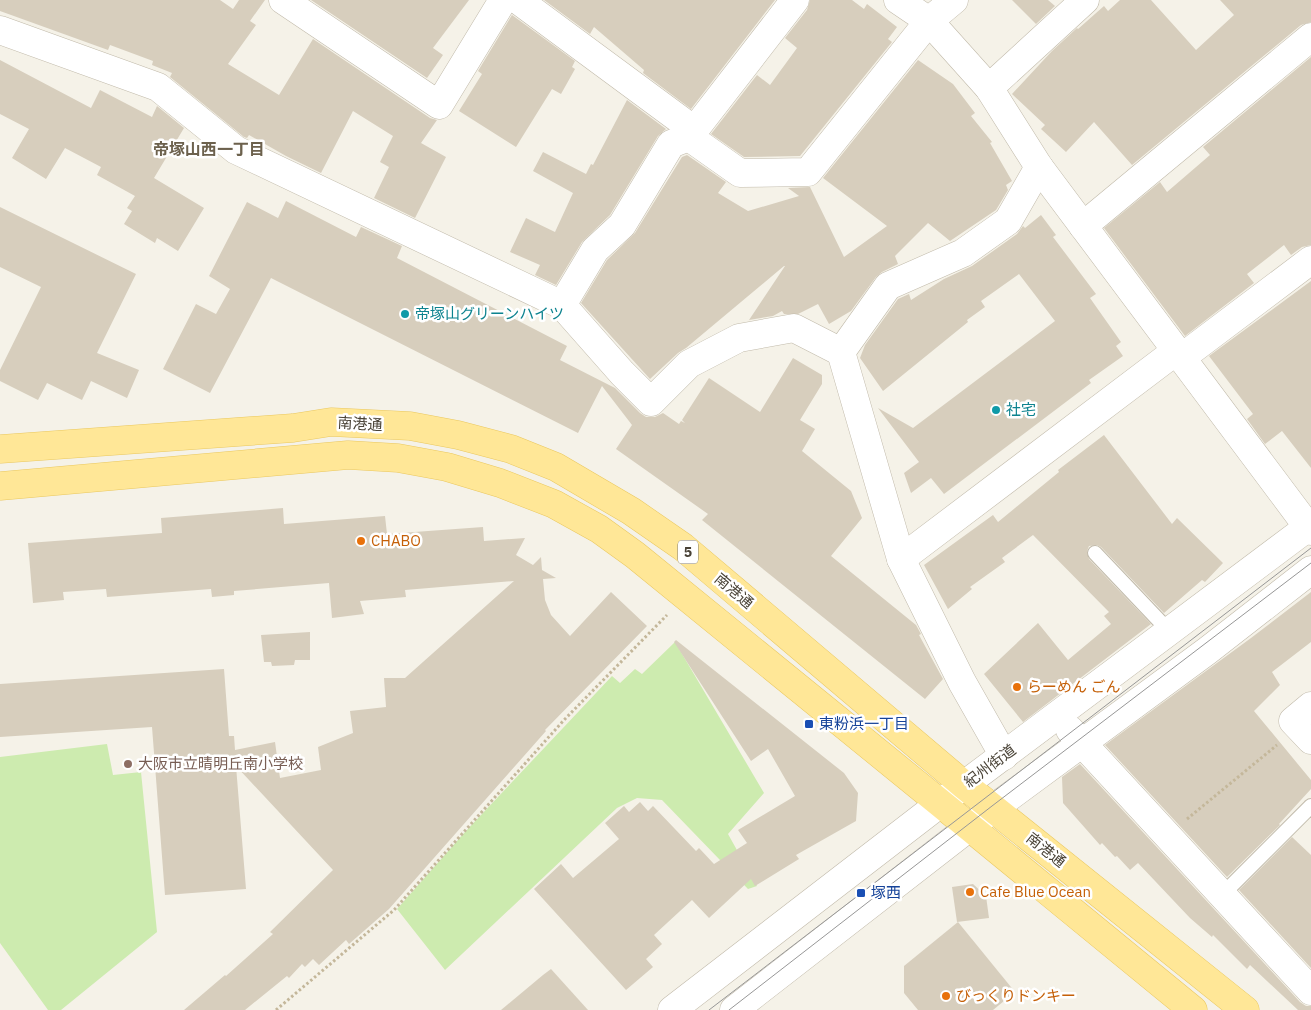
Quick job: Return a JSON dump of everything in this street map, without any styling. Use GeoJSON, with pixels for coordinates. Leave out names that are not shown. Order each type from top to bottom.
{"type":"FeatureCollection","features":[{"type":"Feature","properties":{"kind":"main road","name":"南港通"},"geometry":{"type":"LineString","coordinates":[[0,449],[293,428],[331,422],[410,426],[458,435],[511,449],[556,467],[631,511],[683,547],[964,785],[1246,1010]]}},
{"type":"Feature","properties":{"kind":"main road","name":"南港通"},"geometry":{"type":"LineString","coordinates":[[0,486],[348,455],[398,458],[437,465],[500,483],[554,504],[599,529],[642,562],[940,804],[971,827],[1193,1010]]}},
{"type":"Feature","properties":{"kind":"street"},"geometry":{"type":"LineString","coordinates":[[283,0],[439,105],[503,0]]}},
{"type":"Feature","properties":{"kind":"street"},"geometry":{"type":"LineString","coordinates":[[518,0],[740,173],[808,172],[929,22],[954,0]]}},
{"type":"Feature","properties":{"kind":"street"},"geometry":{"type":"LineString","coordinates":[[562,306],[595,250],[622,225],[671,144],[691,133],[795,0]]}},
{"type":"Feature","properties":{"kind":"street"},"geometry":{"type":"LineString","coordinates":[[898,0],[929,22],[989,88],[1039,166],[1178,355],[1310,528]]}},
{"type":"Feature","properties":{"kind":"street"},"geometry":{"type":"LineString","coordinates":[[989,88],[1085,0]]}},
{"type":"Feature","properties":{"kind":"street"},"geometry":{"type":"LineString","coordinates":[[0,30],[158,87],[236,150],[562,306],[622,374],[651,402],[689,364],[739,338],[794,328],[841,352],[901,559],[962,682],[1004,756]]}},
{"type":"Feature","properties":{"kind":"street"},"geometry":{"type":"LineString","coordinates":[[1083,226],[1311,37]]}},
{"type":"Feature","properties":{"kind":"street"},"geometry":{"type":"LineString","coordinates":[[841,352],[888,286],[963,254],[1008,221],[1039,166]]}},
{"type":"Feature","properties":{"kind":"street"},"geometry":{"type":"LineString","coordinates":[[901,559],[1178,355],[1311,260]]}},
{"type":"Feature","properties":{"kind":"street","name":"紀州街道"},"geometry":{"type":"LineString","coordinates":[[672,1010],[964,785],[1310,528]]}},
{"type":"Feature","properties":{"kind":"street"},"geometry":{"type":"LineString","coordinates":[[734,1010],[994,808],[1083,744],[1311,570]]}},
{"type":"Feature","properties":{"kind":"street"},"geometry":{"type":"LineString","coordinates":[[1057,716],[1311,991]]}},
{"type":"Feature","properties":{"kind":"lane"},"geometry":{"type":"LineString","coordinates":[[1095,552],[1169,631]]}},
{"type":"Feature","properties":{"kind":"lane"},"geometry":{"type":"LineString","coordinates":[[1222,895],[1311,806]]}},
{"type":"Feature","properties":{"kind":"path"},"geometry":{"type":"LineString","coordinates":[[276,1010],[394,910],[564,720],[668,614]]}},
{"type":"Feature","properties":{"kind":"path"},"geometry":{"type":"LineString","coordinates":[[1168,835],[1307,724]]}},
{"type":"Feature","properties":{"kind":"green space"},"geometry":{"type":"Polygon","coordinates":[[[675,642],[764,793],[728,834],[757,886],[748,889],[662,800],[637,798],[617,808],[445,970],[397,909],[465,832],[612,676],[620,683],[635,669],[642,674],[675,642]]]}},
{"type":"Feature","properties":{"kind":"green space"},"geometry":{"type":"Polygon","coordinates":[[[107,744],[113,775],[141,772],[157,932],[61,1010],[48,1010],[0,943],[0,757],[107,744]]]}},
{"type":"Feature","properties":{"kind":"building"},"geometry":{"type":"Polygon","coordinates":[[[0,0],[220,0],[233,9],[239,0],[265,0],[250,21],[256,25],[228,64],[279,95],[313,39],[430,118],[437,120],[421,143],[446,157],[415,218],[374,198],[389,167],[380,162],[393,136],[353,111],[321,173],[249,135],[247,138],[244,137],[170,77],[172,73],[152,65],[153,61],[110,45],[108,50],[0,11],[0,0]]]}},
{"type":"Feature","properties":{"kind":"building"},"geometry":{"type":"Polygon","coordinates":[[[311,0],[469,0],[433,48],[443,55],[427,78],[311,0]]]}},
{"type":"Feature","properties":{"kind":"building"},"geometry":{"type":"Polygon","coordinates":[[[544,0],[775,0],[691,109],[643,73],[644,70],[594,27],[590,34],[544,0]]]}},
{"type":"Feature","properties":{"kind":"building"},"geometry":{"type":"Polygon","coordinates":[[[810,0],[852,0],[864,9],[867,4],[897,27],[888,39],[892,42],[800,156],[744,157],[711,134],[757,75],[770,85],[797,48],[785,38],[807,10],[810,0]]]}},
{"type":"Feature","properties":{"kind":"building"},"geometry":{"type":"Polygon","coordinates":[[[1012,0],[1048,0],[1055,6],[1036,24],[1012,0]]]}},
{"type":"Feature","properties":{"kind":"building"},"geometry":{"type":"Polygon","coordinates":[[[1120,0],[1151,0],[1196,50],[1234,15],[1220,0],[1311,0],[1311,22],[1301,25],[1132,165],[1094,122],[1066,152],[1041,129],[1045,125],[1012,94],[1052,51],[1077,28],[1104,6],[1108,11],[1120,0]]]}},
{"type":"Feature","properties":{"kind":"building"},"geometry":{"type":"Polygon","coordinates":[[[512,15],[575,61],[572,67],[575,69],[561,94],[552,89],[516,147],[459,111],[482,74],[478,71],[512,15]]]}},
{"type":"Feature","properties":{"kind":"building"},"geometry":{"type":"Polygon","coordinates":[[[1311,57],[1311,245],[1302,247],[1291,255],[1284,245],[1247,274],[1254,283],[1185,336],[1104,228],[1160,182],[1167,192],[1210,155],[1203,147],[1311,57]]]}},
{"type":"Feature","properties":{"kind":"building"},"geometry":{"type":"Polygon","coordinates":[[[0,60],[91,108],[100,90],[152,117],[157,106],[184,128],[154,178],[204,208],[178,251],[157,238],[155,243],[124,224],[132,211],[127,208],[135,196],[97,175],[101,167],[65,148],[46,179],[12,158],[29,129],[0,114],[0,60]]]}},
{"type":"Feature","properties":{"kind":"building"},"geometry":{"type":"Polygon","coordinates":[[[918,60],[953,84],[975,113],[971,116],[992,142],[990,143],[1012,181],[1006,185],[1008,190],[996,210],[950,241],[928,223],[895,256],[898,264],[876,277],[851,311],[829,324],[818,304],[798,314],[784,314],[782,311],[773,316],[749,320],[784,266],[678,353],[650,379],[581,303],[607,260],[635,233],[682,157],[687,155],[726,182],[718,193],[748,211],[799,196],[788,188],[810,187],[844,257],[887,226],[823,178],[918,60]]]}},
{"type":"Feature","properties":{"kind":"building"},"geometry":{"type":"Polygon","coordinates":[[[627,100],[666,129],[658,136],[610,215],[582,242],[556,285],[535,275],[540,265],[510,252],[526,218],[555,232],[573,193],[533,171],[543,152],[586,174],[591,164],[593,165],[627,100]]]}},
{"type":"Feature","properties":{"kind":"building"},"geometry":{"type":"Polygon","coordinates":[[[286,201],[356,237],[361,227],[402,246],[397,258],[567,346],[560,360],[615,388],[646,417],[655,417],[663,413],[679,424],[681,421],[685,423],[682,420],[709,378],[760,412],[793,358],[822,375],[822,384],[800,420],[815,429],[802,451],[851,491],[862,518],[831,556],[916,625],[921,634],[919,635],[943,679],[925,699],[702,520],[708,514],[616,449],[632,425],[602,386],[578,433],[271,278],[210,393],[163,369],[196,304],[216,314],[230,289],[209,276],[247,202],[278,218],[286,201]]]}},
{"type":"Feature","properties":{"kind":"building"},"geometry":{"type":"Polygon","coordinates":[[[0,207],[136,274],[97,353],[139,370],[127,398],[91,381],[82,400],[47,383],[38,400],[0,381],[0,370],[41,287],[0,267],[0,207]]]}},
{"type":"Feature","properties":{"kind":"building"},"geometry":{"type":"Polygon","coordinates":[[[1041,215],[1056,235],[1053,237],[1096,294],[1090,298],[1121,342],[1116,346],[1123,356],[1089,380],[1091,383],[944,494],[931,478],[911,493],[904,473],[919,462],[878,408],[913,428],[1055,321],[1019,274],[981,301],[985,307],[883,391],[860,358],[865,345],[898,299],[909,294],[911,300],[944,279],[972,266],[1017,234],[1023,226],[1025,228],[1041,215]]]}},
{"type":"Feature","properties":{"kind":"building"},"geometry":{"type":"Polygon","coordinates":[[[1311,281],[1311,468],[1282,431],[1265,444],[1247,419],[1253,414],[1209,356],[1311,281]]]}},
{"type":"Feature","properties":{"kind":"building"},"geometry":{"type":"Polygon","coordinates":[[[1104,435],[1172,524],[1177,518],[1223,563],[1205,582],[1202,580],[1164,613],[1101,547],[1097,545],[1089,546],[1087,551],[1089,559],[1151,624],[1023,722],[984,674],[1038,623],[1068,660],[1111,624],[1104,616],[1109,612],[1033,535],[1002,558],[1005,562],[970,587],[972,589],[948,609],[924,565],[993,515],[998,522],[1059,472],[1058,470],[1104,435]]]}},
{"type":"Feature","properties":{"kind":"building"},"geometry":{"type":"Polygon","coordinates":[[[283,508],[284,524],[385,516],[387,534],[483,527],[484,541],[525,538],[516,555],[533,565],[541,557],[542,570],[556,578],[543,579],[545,600],[551,615],[570,636],[611,592],[647,626],[545,730],[389,909],[349,944],[346,940],[319,965],[313,959],[305,967],[302,964],[289,978],[287,976],[245,1010],[184,1010],[273,934],[270,932],[333,870],[236,766],[246,889],[165,895],[152,727],[0,737],[0,684],[224,669],[229,736],[234,736],[235,750],[275,742],[280,778],[321,770],[318,747],[353,733],[350,711],[386,707],[384,678],[405,678],[514,581],[405,590],[406,597],[360,601],[364,614],[332,618],[329,583],[234,591],[234,595],[212,597],[211,589],[107,597],[106,589],[63,592],[64,600],[33,603],[28,543],[162,533],[161,518],[283,508]]]}},
{"type":"Feature","properties":{"kind":"building"},"geometry":{"type":"Polygon","coordinates":[[[1311,592],[1311,642],[1272,672],[1280,685],[1254,711],[1311,780],[1311,789],[1280,825],[1227,877],[1105,745],[1311,592]]]}},
{"type":"Feature","properties":{"kind":"building"},"geometry":{"type":"Polygon","coordinates":[[[310,632],[310,660],[295,660],[294,665],[272,666],[271,662],[264,662],[261,635],[310,632]]]}},
{"type":"Feature","properties":{"kind":"building"},"geometry":{"type":"Polygon","coordinates":[[[676,640],[844,773],[858,793],[856,821],[796,855],[799,859],[755,886],[751,879],[709,918],[692,900],[654,935],[662,944],[646,959],[653,967],[626,990],[534,889],[561,864],[573,878],[619,839],[605,823],[624,806],[629,812],[640,802],[648,811],[653,806],[696,851],[699,848],[714,864],[747,843],[738,830],[795,796],[768,749],[751,761],[674,642],[676,640]]]}},
{"type":"Feature","properties":{"kind":"building"},"geometry":{"type":"Polygon","coordinates":[[[1080,764],[1300,1002],[1306,1006],[1311,1006],[1311,1010],[1298,1010],[1250,965],[1247,969],[1213,935],[1212,937],[1190,918],[1138,863],[1130,870],[1102,843],[1100,845],[1063,803],[1062,777],[1080,764]]]}},
{"type":"Feature","properties":{"kind":"building"},"geometry":{"type":"Polygon","coordinates":[[[1292,837],[1311,855],[1311,968],[1239,890],[1292,837]]]}},
{"type":"Feature","properties":{"kind":"building"},"geometry":{"type":"Polygon","coordinates":[[[973,884],[986,896],[989,918],[957,922],[952,887],[973,884]]]}},
{"type":"Feature","properties":{"kind":"building"},"geometry":{"type":"Polygon","coordinates":[[[958,922],[1015,992],[993,1010],[918,1010],[904,993],[904,966],[958,922]]]}},
{"type":"Feature","properties":{"kind":"building"},"geometry":{"type":"Polygon","coordinates":[[[551,969],[588,1010],[501,1010],[543,975],[551,969]]]}},
{"type":"Feature","properties":{"kind":"tram line"},"geometry":{"type":"LineString","coordinates":[[709,1010],[1311,548]]}},
{"type":"Feature","properties":{"kind":"tram line"},"geometry":{"type":"LineString","coordinates":[[729,1010],[992,806],[1311,563]]}},
{"type":"Feature","properties":{"kind":"place","name":"帝塚山グリーンハイツ"},"geometry":{"type":"Point","coordinates":[405,314]}},
{"type":"Feature","properties":{"kind":"place","name":"社宅"},"geometry":{"type":"Point","coordinates":[996,410]}},
{"type":"Feature","properties":{"kind":"place","name":"CHABO"},"geometry":{"type":"Point","coordinates":[361,541]}},
{"type":"Feature","properties":{"kind":"place","name":"らーめん ごん"},"geometry":{"type":"Point","coordinates":[1017,687]}},
{"type":"Feature","properties":{"kind":"place","name":"東粉浜一丁目"},"geometry":{"type":"Point","coordinates":[809,724]}},
{"type":"Feature","properties":{"kind":"place","name":"大阪市立晴明丘南小学校"},"geometry":{"type":"Point","coordinates":[128,764]}},
{"type":"Feature","properties":{"kind":"place","name":"Cafe Blue Ocean"},"geometry":{"type":"Point","coordinates":[970,892]}},
{"type":"Feature","properties":{"kind":"place","name":"塚西"},"geometry":{"type":"Point","coordinates":[861,893]}},
{"type":"Feature","properties":{"kind":"place","name":"びっくりドンキー"},"geometry":{"type":"Point","coordinates":[946,996]}},
{"type":"Feature","properties":{"kind":"district","name":"帝塚山西一丁目"},"geometry":{"type":"Point","coordinates":[209,149]}}]}
